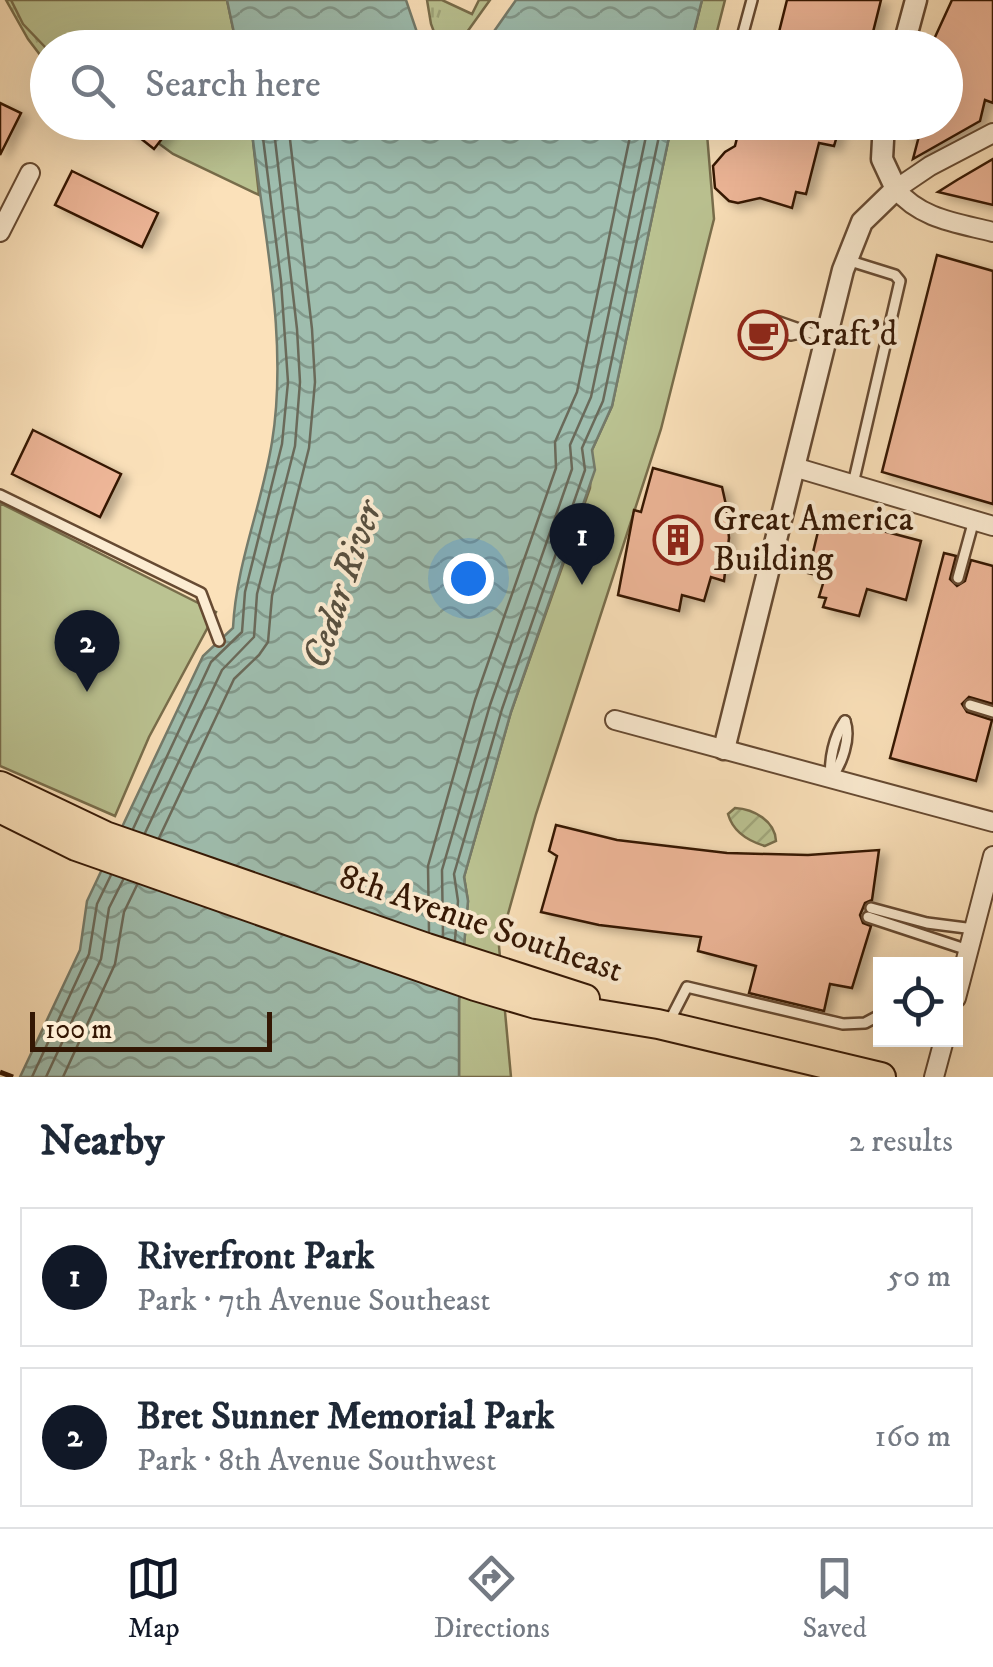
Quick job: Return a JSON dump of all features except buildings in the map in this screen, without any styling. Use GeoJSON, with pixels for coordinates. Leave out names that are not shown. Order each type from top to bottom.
{"type":"FeatureCollection","features":[{"type":"Feature","properties":{"kind":"main road","name":"8th Avenue Southeast"},"geometry":{"type":"LineString","coordinates":[[0,786],[17,810],[105,836],[276,906],[427,948],[536,992],[881,1077]]}},
{"type":"Feature","properties":{"kind":"street"},"geometry":{"type":"LineString","coordinates":[[908,30],[916,0]]}},
{"type":"Feature","properties":{"kind":"street"},"geometry":{"type":"LineString","coordinates":[[724,750],[847,260],[862,222],[896,189],[930,166],[993,134]]}},
{"type":"Feature","properties":{"kind":"street"},"geometry":{"type":"LineString","coordinates":[[883,140],[882,159],[907,202],[924,213],[993,232]]}},
{"type":"Feature","properties":{"kind":"street"},"geometry":{"type":"LineString","coordinates":[[0,232],[30,173]]}},
{"type":"Feature","properties":{"kind":"street"},"geometry":{"type":"LineString","coordinates":[[794,467],[993,526]]}},
{"type":"Feature","properties":{"kind":"street"},"geometry":{"type":"LineString","coordinates":[[614,720],[993,822]]}},
{"type":"Feature","properties":{"kind":"street"},"geometry":{"type":"LineString","coordinates":[[963,963],[993,856]]}},
{"type":"Feature","properties":{"kind":"street"},"geometry":{"type":"LineString","coordinates":[[934,1077],[942,1047]]}},
{"type":"Feature","properties":{"kind":"lane"},"geometry":{"type":"LineString","coordinates":[[744,30],[752,0]]}},
{"type":"Feature","properties":{"kind":"lane"},"geometry":{"type":"LineString","coordinates":[[847,260],[895,275],[900,281],[853,484]]}},
{"type":"Feature","properties":{"kind":"lane"},"geometry":{"type":"LineString","coordinates":[[767,323],[828,338]]}},
{"type":"Feature","properties":{"kind":"lane"},"geometry":{"type":"LineString","coordinates":[[0,495],[201,594],[219,641]]}},
{"type":"Feature","properties":{"kind":"lane"},"geometry":{"type":"LineString","coordinates":[[958,578],[974,520]]}},
{"type":"Feature","properties":{"kind":"lane"},"geometry":{"type":"LineString","coordinates":[[970,706],[993,712]]}},
{"type":"Feature","properties":{"kind":"lane"},"geometry":{"type":"LineString","coordinates":[[845,721],[848,728],[839,768],[830,778],[829,764],[845,721]]}},
{"type":"Feature","properties":{"kind":"lane"},"geometry":{"type":"LineString","coordinates":[[968,950],[870,913],[974,929]]}},
{"type":"Feature","properties":{"kind":"lane"},"geometry":{"type":"LineString","coordinates":[[662,1025],[687,987],[843,1024],[873,1019]]}},
{"type":"Feature","properties":{"kind":"green space"},"geometry":{"type":"Polygon","coordinates":[[[6,0],[46,0],[46,30],[30,30],[30,42],[6,0]]]}},
{"type":"Feature","properties":{"kind":"green space"},"geometry":{"type":"Polygon","coordinates":[[[11,0],[227,0],[233,30],[30,31],[11,0]]]}},
{"type":"Feature","properties":{"kind":"green space"},"geometry":{"type":"Polygon","coordinates":[[[427,0],[442,0],[472,14],[479,0],[490,0],[468,30],[433,30],[427,0]]]}},
{"type":"Feature","properties":{"kind":"green space"},"geometry":{"type":"Polygon","coordinates":[[[702,0],[725,0],[717,30],[694,30],[702,0]]]}},
{"type":"Feature","properties":{"kind":"green space"},"geometry":{"type":"Polygon","coordinates":[[[154,140],[253,140],[259,195],[173,154],[154,140]]]}},
{"type":"Feature","properties":{"kind":"green space"},"geometry":{"type":"Polygon","coordinates":[[[668,140],[707,140],[714,219],[661,429],[536,814],[499,946],[511,1077],[459,1077],[459,1001],[468,901],[464,877],[511,712],[590,488],[592,450],[612,406],[668,140]]]}},
{"type":"Feature","properties":{"kind":"green space"},"geometry":{"type":"Polygon","coordinates":[[[0,503],[216,612],[149,737],[115,816],[0,766],[0,503]]]}},
{"type":"Feature","properties":{"kind":"green space"},"geometry":{"type":"Polygon","coordinates":[[[735,808],[762,817],[772,828],[776,841],[765,846],[742,835],[728,814],[735,808]]]}},
{"type":"Feature","properties":{"kind":"water"},"geometry":{"type":"Polygon","coordinates":[[[227,0],[406,0],[416,30],[233,30],[227,0]]]}},
{"type":"Feature","properties":{"kind":"water"},"geometry":{"type":"Polygon","coordinates":[[[516,0],[702,0],[694,30],[495,30],[516,0]]]}},
{"type":"Feature","properties":{"kind":"water","name":"Cedar River"},"geometry":{"type":"Polygon","coordinates":[[[253,140],[668,140],[612,406],[592,450],[595,470],[511,712],[464,877],[468,901],[459,1001],[459,1077],[20,1077],[80,950],[87,901],[203,656],[233,628],[239,581],[272,442],[277,362],[272,282],[253,140]]]}},
{"type":"Feature","properties":{"kind":"railway"},"geometry":{"type":"LineString","coordinates":[[0,1072],[13,1077]]}},
{"type":"Feature","properties":{"kind":"place","name":"Craft'd"},"geometry":{"type":"Point","coordinates":[763,335]}},
{"type":"Feature","properties":{"kind":"place","name":"Great America Building"},"geometry":{"type":"Point","coordinates":[678,540]}},
{"type":"Feature","properties":{"kind":"place","name":"Riverfront Park"},"geometry":{"type":"Point","coordinates":[582,585]}},
{"type":"Feature","properties":{"kind":"place","name":"Bret Sunner Memorial Park"},"geometry":{"type":"Point","coordinates":[87,692]}}]}
